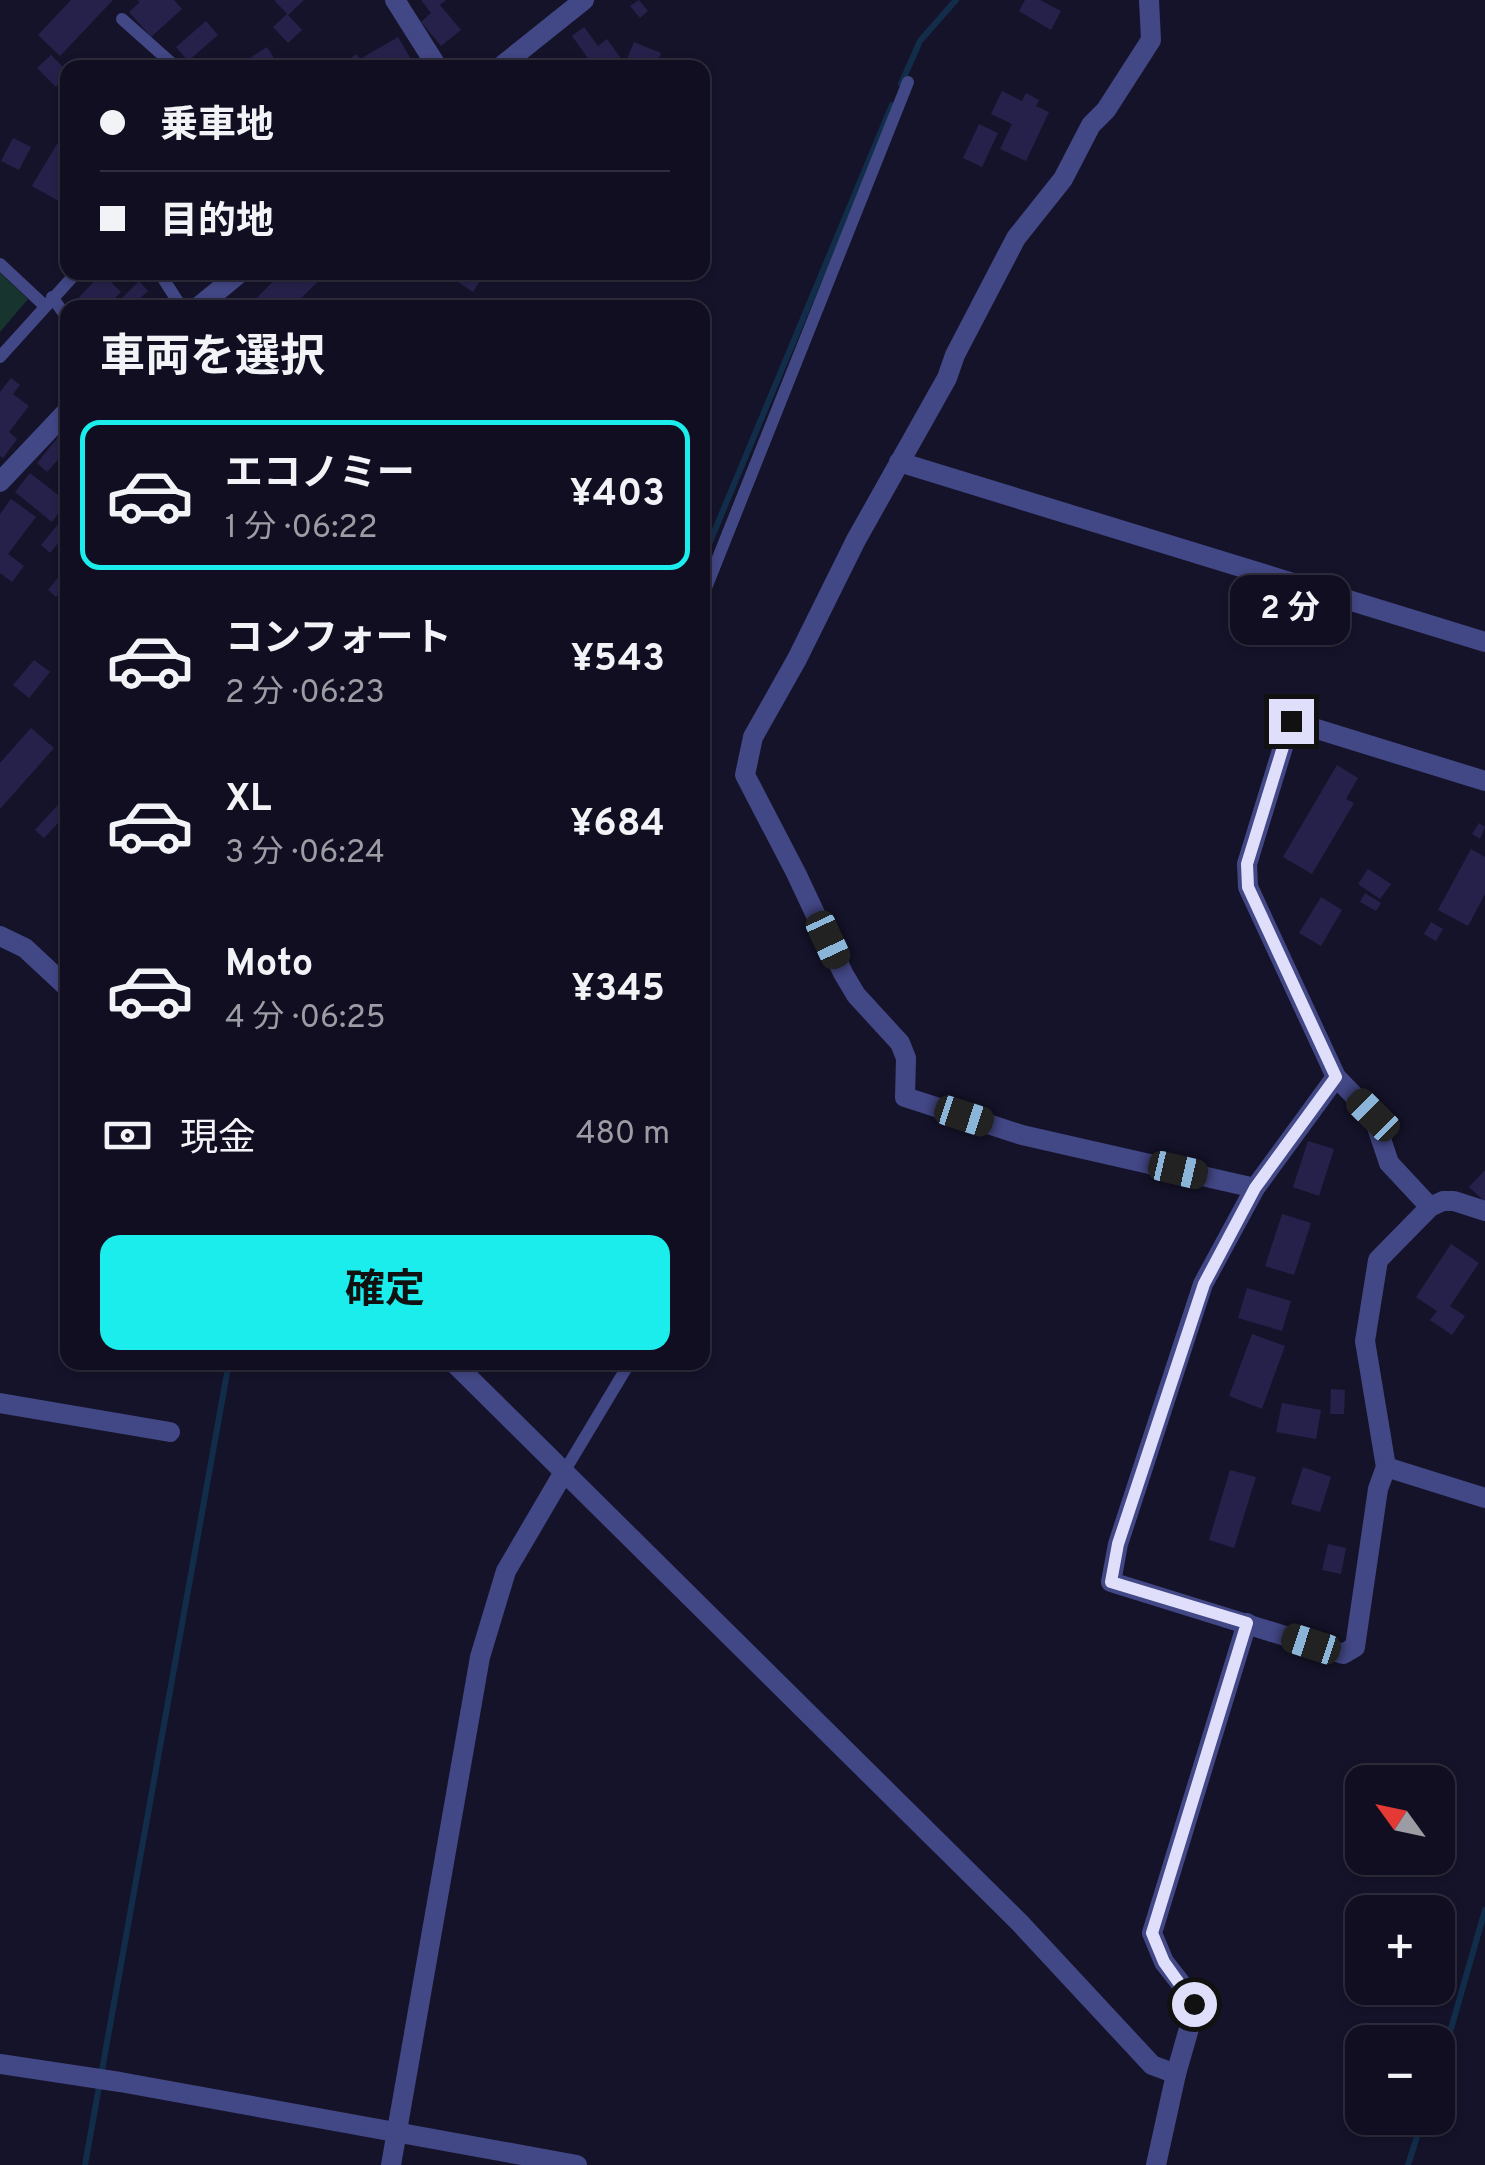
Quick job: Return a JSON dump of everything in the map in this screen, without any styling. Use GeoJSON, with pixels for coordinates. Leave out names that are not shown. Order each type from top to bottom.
{"type":"FeatureCollection","features":[{"type":"Feature","properties":{"kind":"street"},"geometry":{"type":"LineString","coordinates":[[395,0],[433,60]]}},
{"type":"Feature","properties":{"kind":"street"},"geometry":{"type":"LineString","coordinates":[[509,60],[584,0]]}},
{"type":"Feature","properties":{"kind":"street"},"geometry":{"type":"LineString","coordinates":[[1149,0],[1151,40],[1106,110],[1091,125],[1062,179],[1016,238],[947,378],[754,737],[745,775],[856,995],[900,1043],[906,1058],[905,1097],[1022,1136],[1255,1188]]}},
{"type":"Feature","properties":{"kind":"street"},"geometry":{"type":"LineString","coordinates":[[206,300],[230,280]]}},
{"type":"Feature","properties":{"kind":"street"},"geometry":{"type":"LineString","coordinates":[[0,482],[60,418]]}},
{"type":"Feature","properties":{"kind":"street"},"geometry":{"type":"LineString","coordinates":[[899,462],[1485,642]]}},
{"type":"Feature","properties":{"kind":"street"},"geometry":{"type":"LineString","coordinates":[[1430,1207],[1389,1163],[1373,1115],[1336,1077],[1248,887],[1247,864],[1291,721],[1485,781]]}},
{"type":"Feature","properties":{"kind":"street"},"geometry":{"type":"LineString","coordinates":[[0,936],[25,948],[60,981]]}},
{"type":"Feature","properties":{"kind":"street"},"geometry":{"type":"LineString","coordinates":[[1336,1077],[1255,1188],[1204,1284],[1124,1526],[1111,1582],[1343,1654],[1355,1647],[1378,1490],[1386,1467],[1365,1341],[1378,1260],[1430,1207],[1444,1201],[1485,1211]]}},
{"type":"Feature","properties":{"kind":"street"},"geometry":{"type":"LineString","coordinates":[[461,1370],[1020,1923],[1152,2065],[1176,2074]]}},
{"type":"Feature","properties":{"kind":"street"},"geometry":{"type":"LineString","coordinates":[[0,1403],[170,1432]]}},
{"type":"Feature","properties":{"kind":"street"},"geometry":{"type":"LineString","coordinates":[[1386,1467],[1485,1498]]}},
{"type":"Feature","properties":{"kind":"street"},"geometry":{"type":"LineString","coordinates":[[391,2165],[480,1657],[506,1572],[564,1472]]}},
{"type":"Feature","properties":{"kind":"street"},"geometry":{"type":"LineString","coordinates":[[1156,2165],[1194,2004],[1164,1962],[1152,1933],[1247,1623]]}},
{"type":"Feature","properties":{"kind":"street"},"geometry":{"type":"LineString","coordinates":[[0,2064],[576,2165]]}},
{"type":"Feature","properties":{"kind":"lane"},"geometry":{"type":"LineString","coordinates":[[122,19],[168,60]]}},
{"type":"Feature","properties":{"kind":"lane"},"geometry":{"type":"LineString","coordinates":[[710,578],[908,82]]}},
{"type":"Feature","properties":{"kind":"lane"},"geometry":{"type":"LineString","coordinates":[[0,264],[60,312]]}},
{"type":"Feature","properties":{"kind":"lane"},"geometry":{"type":"LineString","coordinates":[[0,357],[69,280]]}},
{"type":"Feature","properties":{"kind":"lane"},"geometry":{"type":"LineString","coordinates":[[564,1472],[625,1370]]}},
{"type":"Feature","properties":{"kind":"green space"},"geometry":{"type":"Polygon","coordinates":[[[0,273],[28,299],[0,332],[0,273]]]}},
{"type":"Feature","properties":{"kind":"building"},"geometry":{"type":"Polygon","coordinates":[[[71,0],[113,0],[60,56],[38,35],[71,0]]]}},
{"type":"Feature","properties":{"kind":"building"},"geometry":{"type":"Polygon","coordinates":[[[137,0],[174,0],[182,9],[151,37],[129,12],[140,2],[137,0]]]}},
{"type":"Feature","properties":{"kind":"building"},"geometry":{"type":"Polygon","coordinates":[[[274,0],[304,0],[288,15],[302,30],[288,43],[273,27],[287,14],[274,0]]]}},
{"type":"Feature","properties":{"kind":"building"},"geometry":{"type":"Polygon","coordinates":[[[421,0],[446,0],[440,5],[461,30],[441,46],[421,22],[431,13],[421,0]]]}},
{"type":"Feature","properties":{"kind":"building"},"geometry":{"type":"Polygon","coordinates":[[[639,0],[648,11],[640,18],[630,6],[639,0]]]}},
{"type":"Feature","properties":{"kind":"building"},"geometry":{"type":"Polygon","coordinates":[[[1025,0],[1040,0],[1061,11],[1051,30],[1019,11],[1025,0]]]}},
{"type":"Feature","properties":{"kind":"building"},"geometry":{"type":"Polygon","coordinates":[[[206,21],[218,35],[189,60],[176,47],[206,21]]]}},
{"type":"Feature","properties":{"kind":"building"},"geometry":{"type":"Polygon","coordinates":[[[584,27],[598,46],[607,39],[622,60],[589,60],[572,36],[584,27]]]}},
{"type":"Feature","properties":{"kind":"building"},"geometry":{"type":"Polygon","coordinates":[[[398,37],[411,60],[347,60],[357,54],[360,59],[398,37]]]}},
{"type":"Feature","properties":{"kind":"building"},"geometry":{"type":"Polygon","coordinates":[[[634,42],[661,53],[658,60],[626,60],[634,42]]]}},
{"type":"Feature","properties":{"kind":"building"},"geometry":{"type":"Polygon","coordinates":[[[267,47],[275,60],[247,60],[267,47]]]}},
{"type":"Feature","properties":{"kind":"building"},"geometry":{"type":"Polygon","coordinates":[[[51,55],[60,64],[60,82],[56,87],[37,68],[51,55]]]}},
{"type":"Feature","properties":{"kind":"building"},"geometry":{"type":"Polygon","coordinates":[[[1002,91],[1022,101],[1026,93],[1039,100],[1036,106],[1049,112],[1026,161],[1000,149],[1012,124],[991,114],[1002,91]]]}},
{"type":"Feature","properties":{"kind":"building"},"geometry":{"type":"Polygon","coordinates":[[[979,124],[998,133],[982,167],[963,158],[979,124]]]}},
{"type":"Feature","properties":{"kind":"building"},"geometry":{"type":"Polygon","coordinates":[[[13,138],[31,147],[19,170],[1,161],[13,138]]]}},
{"type":"Feature","properties":{"kind":"building"},"geometry":{"type":"Polygon","coordinates":[[[60,139],[60,202],[32,186],[60,139]]]}},
{"type":"Feature","properties":{"kind":"building"},"geometry":{"type":"Polygon","coordinates":[[[95,280],[109,280],[121,292],[114,300],[77,300],[95,280]]]}},
{"type":"Feature","properties":{"kind":"building"},"geometry":{"type":"Polygon","coordinates":[[[274,280],[320,280],[299,300],[255,300],[274,280]]]}},
{"type":"Feature","properties":{"kind":"building"},"geometry":{"type":"Polygon","coordinates":[[[455,280],[481,280],[473,292],[455,280]]]}},
{"type":"Feature","properties":{"kind":"building"},"geometry":{"type":"Polygon","coordinates":[[[139,281],[148,291],[138,300],[122,298],[139,281]]]}},
{"type":"Feature","properties":{"kind":"building"},"geometry":{"type":"Polygon","coordinates":[[[11,378],[20,385],[13,394],[29,406],[9,432],[17,439],[3,458],[0,392],[11,378]]]}},
{"type":"Feature","properties":{"kind":"building"},"geometry":{"type":"Polygon","coordinates":[[[58,437],[60,457],[47,472],[37,463],[58,437]]]}},
{"type":"Feature","properties":{"kind":"building"},"geometry":{"type":"Polygon","coordinates":[[[30,473],[60,497],[60,511],[52,522],[15,492],[30,473]]]}},
{"type":"Feature","properties":{"kind":"building"},"geometry":{"type":"Polygon","coordinates":[[[11,499],[36,517],[8,554],[24,566],[12,582],[0,573],[0,514],[11,499]]]}},
{"type":"Feature","properties":{"kind":"building"},"geometry":{"type":"Polygon","coordinates":[[[59,523],[60,541],[50,553],[41,545],[59,523]]]}},
{"type":"Feature","properties":{"kind":"building"},"geometry":{"type":"Polygon","coordinates":[[[60,575],[60,592],[56,597],[48,590],[60,575]]]}},
{"type":"Feature","properties":{"kind":"building"},"geometry":{"type":"Polygon","coordinates":[[[34,660],[50,672],[29,698],[13,685],[34,660]]]}},
{"type":"Feature","properties":{"kind":"building"},"geometry":{"type":"Polygon","coordinates":[[[31,728],[54,748],[0,809],[0,763],[31,728]]]}},
{"type":"Feature","properties":{"kind":"building"},"geometry":{"type":"Polygon","coordinates":[[[1337,765],[1358,778],[1346,799],[1354,803],[1312,874],[1283,857],[1337,765]]]}},
{"type":"Feature","properties":{"kind":"building"},"geometry":{"type":"Polygon","coordinates":[[[60,803],[60,821],[44,838],[35,830],[60,803]]]}},
{"type":"Feature","properties":{"kind":"building"},"geometry":{"type":"Polygon","coordinates":[[[1479,823],[1485,827],[1480,839],[1472,834],[1479,823]]]}},
{"type":"Feature","properties":{"kind":"building"},"geometry":{"type":"Polygon","coordinates":[[[1471,849],[1485,857],[1485,894],[1468,926],[1438,910],[1471,849]]]}},
{"type":"Feature","properties":{"kind":"building"},"geometry":{"type":"Polygon","coordinates":[[[1368,869],[1391,884],[1380,899],[1358,884],[1368,869]]]}},
{"type":"Feature","properties":{"kind":"building"},"geometry":{"type":"Polygon","coordinates":[[[1365,893],[1381,903],[1376,911],[1360,902],[1365,893]]]}},
{"type":"Feature","properties":{"kind":"building"},"geometry":{"type":"Polygon","coordinates":[[[1321,897],[1342,910],[1321,946],[1299,933],[1321,897]]]}},
{"type":"Feature","properties":{"kind":"building"},"geometry":{"type":"Polygon","coordinates":[[[1431,922],[1443,929],[1436,941],[1424,934],[1431,922]]]}},
{"type":"Feature","properties":{"kind":"building"},"geometry":{"type":"Polygon","coordinates":[[[1308,1141],[1334,1149],[1319,1196],[1293,1187],[1308,1141]]]}},
{"type":"Feature","properties":{"kind":"building"},"geometry":{"type":"Polygon","coordinates":[[[1485,1170],[1485,1202],[1469,1187],[1485,1170]]]}},
{"type":"Feature","properties":{"kind":"building"},"geometry":{"type":"Polygon","coordinates":[[[1282,1214],[1311,1223],[1294,1275],[1265,1266],[1282,1214]]]}},
{"type":"Feature","properties":{"kind":"building"},"geometry":{"type":"Polygon","coordinates":[[[1451,1244],[1479,1263],[1450,1306],[1465,1316],[1452,1335],[1430,1320],[1437,1311],[1416,1297],[1451,1244]]]}},
{"type":"Feature","properties":{"kind":"building"},"geometry":{"type":"Polygon","coordinates":[[[1247,1288],[1291,1301],[1282,1331],[1238,1318],[1247,1288]]]}},
{"type":"Feature","properties":{"kind":"building"},"geometry":{"type":"Polygon","coordinates":[[[1252,1334],[1285,1346],[1262,1409],[1229,1396],[1252,1334]]]}},
{"type":"Feature","properties":{"kind":"building"},"geometry":{"type":"Polygon","coordinates":[[[1331,1389],[1345,1390],[1344,1414],[1330,1414],[1331,1389]]]}},
{"type":"Feature","properties":{"kind":"building"},"geometry":{"type":"Polygon","coordinates":[[[1282,1403],[1321,1410],[1316,1439],[1276,1432],[1282,1403]]]}},
{"type":"Feature","properties":{"kind":"building"},"geometry":{"type":"Polygon","coordinates":[[[1303,1467],[1331,1477],[1320,1512],[1291,1504],[1303,1467]]]}},
{"type":"Feature","properties":{"kind":"building"},"geometry":{"type":"Polygon","coordinates":[[[1230,1470],[1256,1477],[1234,1548],[1209,1540],[1230,1470]]]}},
{"type":"Feature","properties":{"kind":"building"},"geometry":{"type":"Polygon","coordinates":[[[1328,1544],[1346,1548],[1341,1574],[1322,1570],[1328,1544]]]}},
{"type":"Feature","properties":{"kind":"waterway"},"geometry":{"type":"LineString","coordinates":[[901,84],[920,41],[956,0]]}},
{"type":"Feature","properties":{"kind":"waterway"},"geometry":{"type":"LineString","coordinates":[[710,542],[892,105]]}},
{"type":"Feature","properties":{"kind":"waterway"},"geometry":{"type":"LineString","coordinates":[[85,2165],[228,1370]]}},
{"type":"Feature","properties":{"kind":"waterway"},"geometry":{"type":"LineString","coordinates":[[1452,2025],[1485,1910]]}},
{"type":"Feature","properties":{"kind":"waterway"},"geometry":{"type":"LineString","coordinates":[[1408,2165],[1418,2135]]}},
{"type":"Feature","properties":{"kind":"route"},"geometry":{"type":"LineString","coordinates":[[1194,2004],[1164,1962],[1152,1933],[1247,1623],[1111,1582],[1118,1544],[1204,1284],[1255,1188],[1336,1077],[1248,887],[1247,864],[1291,721]]}}]}
